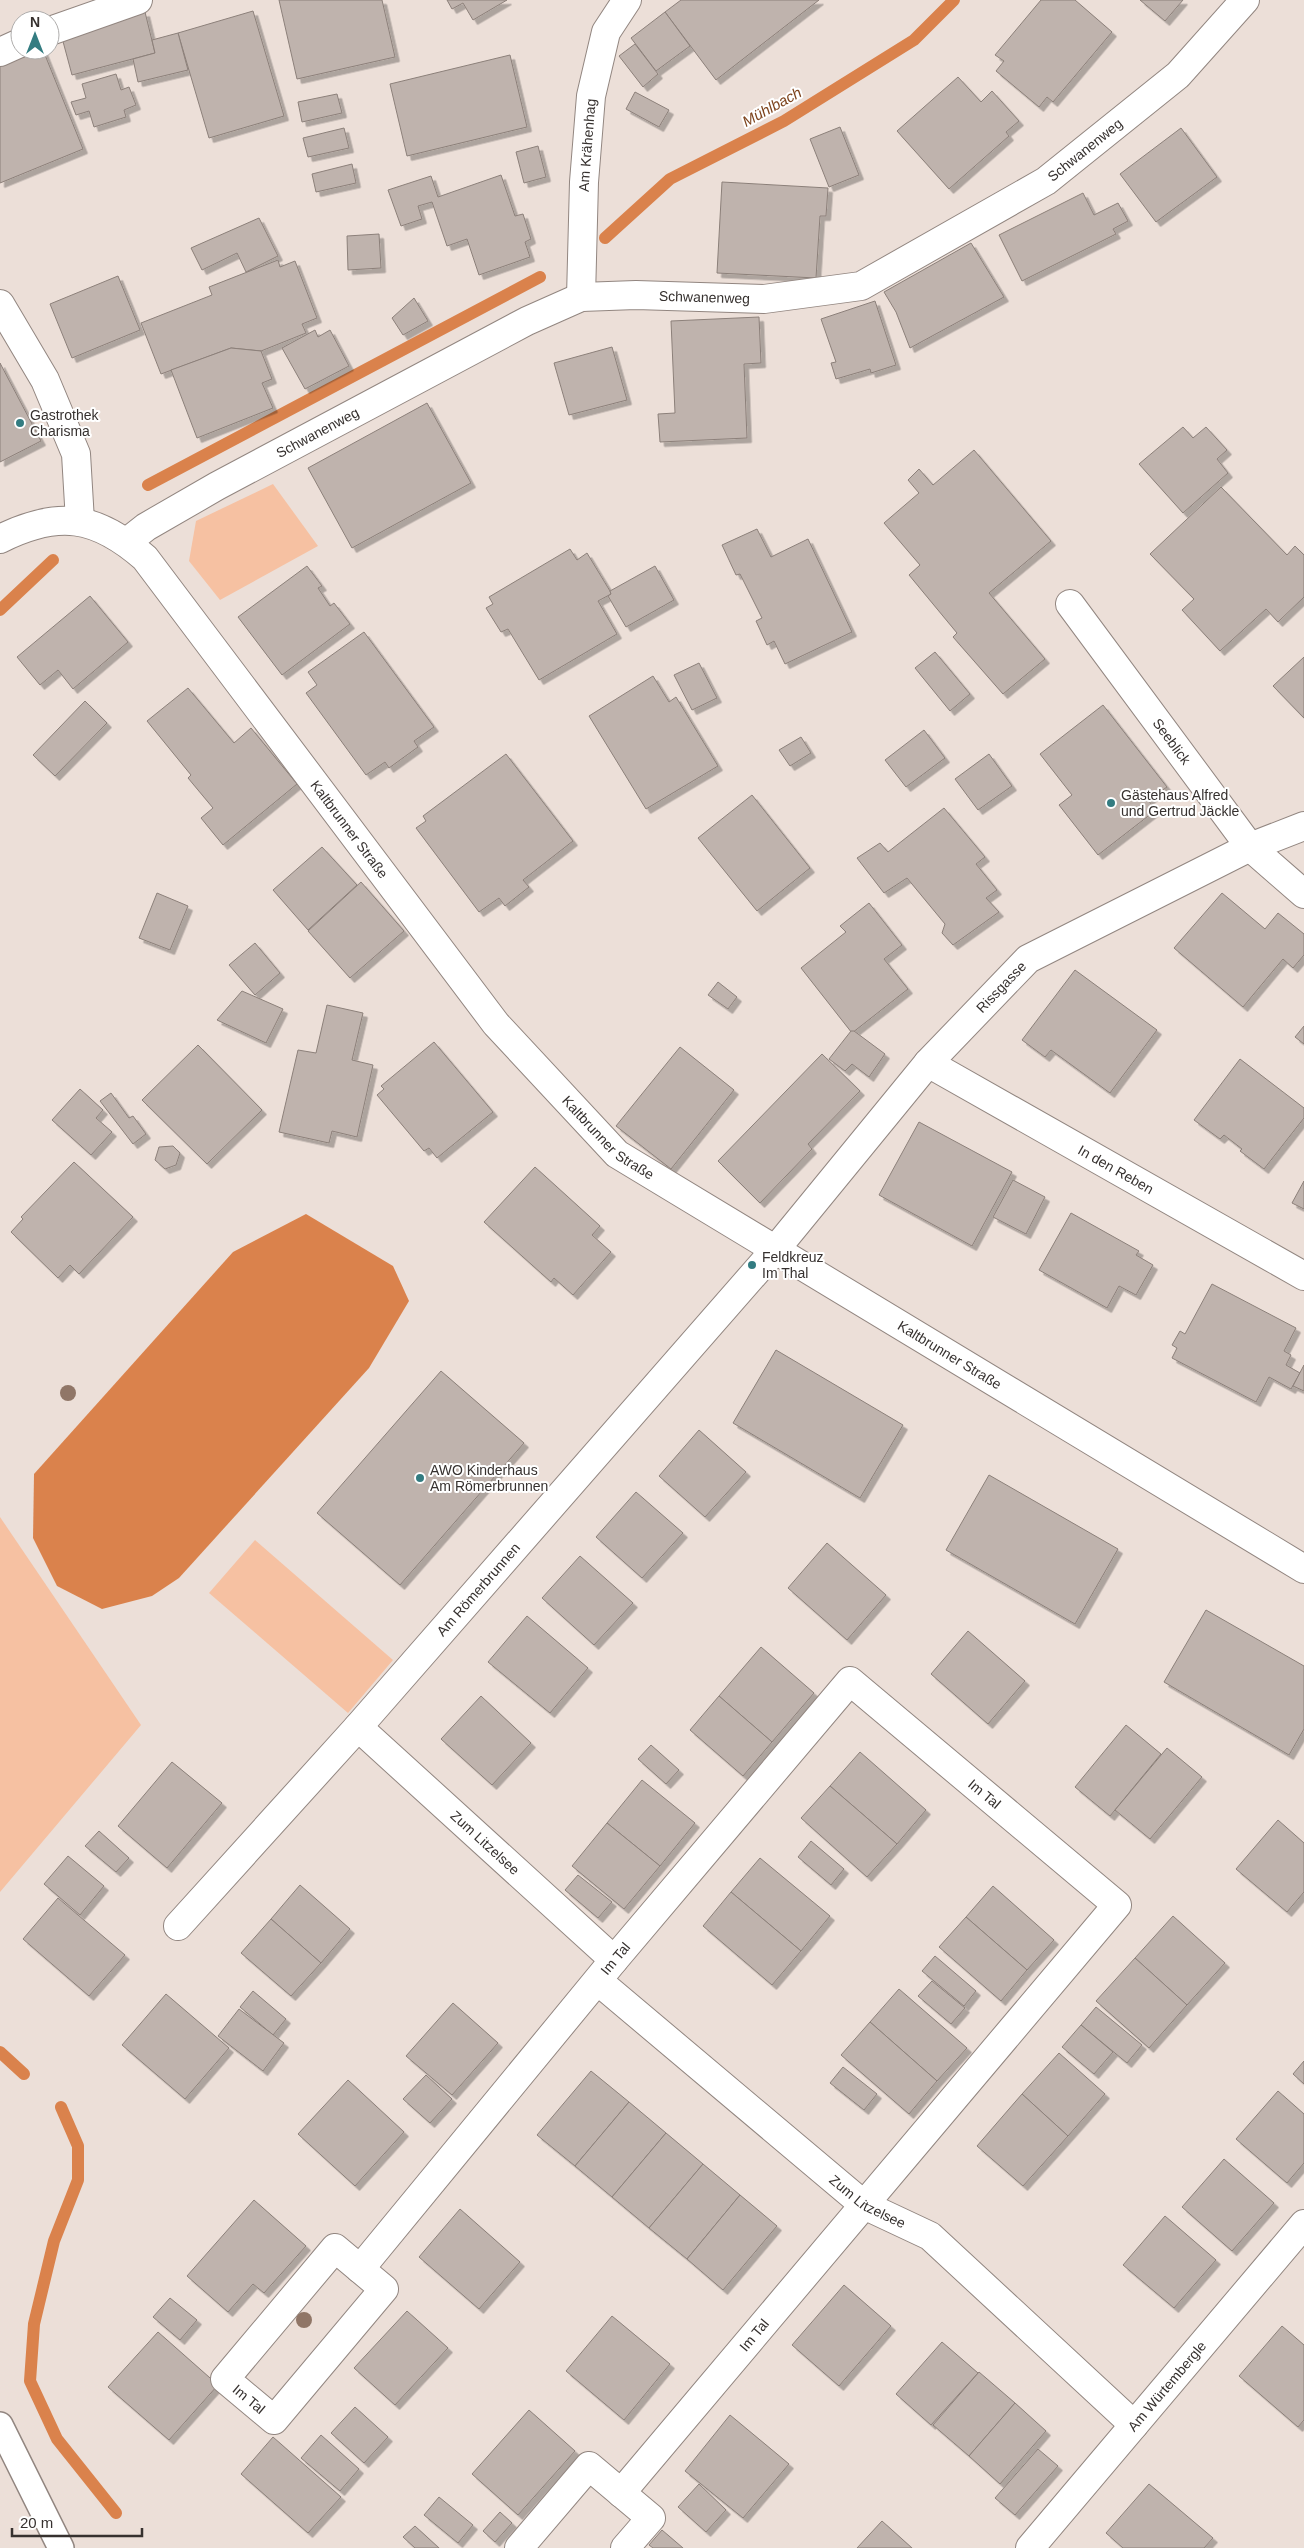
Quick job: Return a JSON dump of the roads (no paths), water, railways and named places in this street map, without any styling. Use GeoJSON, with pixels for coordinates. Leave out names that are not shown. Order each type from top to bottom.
{"type":"FeatureCollection","features":[{"type":"Feature","properties":{"kind":"street"},"geometry":{"type":"LineString","coordinates":[[60,27],[138,0]]}},
{"type":"Feature","properties":{"kind":"street","name":"Am Krähenhag"},"geometry":{"type":"LineString","coordinates":[[582,297],[584,182],[591,96],[606,32],[627,0]]}},
{"type":"Feature","properties":{"kind":"street","name":"Schwanenweg"},"geometry":{"type":"LineString","coordinates":[[127,542],[146,527],[217,486],[527,321],[582,297],[636,295],[764,299],[861,286],[1046,181],[1178,75],[1245,0]]}},
{"type":"Feature","properties":{"kind":"street"},"geometry":{"type":"LineString","coordinates":[[0,304],[45,380],[76,454],[80,521]]}},
{"type":"Feature","properties":{"kind":"street","name":"Kaltbrunner Straße"},"geometry":{"type":"LineString","coordinates":[[0,539],[25,526],[53,521],[80,521],[104,529],[127,542],[145,558],[496,1024],[618,1154],[1304,1569]]}},
{"type":"Feature","properties":{"kind":"street","name":"Seeblick"},"geometry":{"type":"LineString","coordinates":[[1070,604],[1250,847],[1304,894]]}},
{"type":"Feature","properties":{"kind":"street","name":"Rissgasse"},"geometry":{"type":"LineString","coordinates":[[776,1250],[928,1063],[1028,959],[1250,847],[1304,826]]}},
{"type":"Feature","properties":{"kind":"street","name":"In den Reben"},"geometry":{"type":"LineString","coordinates":[[928,1063],[1304,1276]]}},
{"type":"Feature","properties":{"kind":"street","name":"Am Römerbrunnen"},"geometry":{"type":"LineString","coordinates":[[178,1926],[358,1728],[776,1250]]}},
{"type":"Feature","properties":{"kind":"street","name":"Im Tal"},"geometry":{"type":"LineString","coordinates":[[360,2269],[606,1970],[850,1681],[1117,1905],[621,2493]]}},
{"type":"Feature","properties":{"kind":"street","name":"Zum Litzelsee"},"geometry":{"type":"LineString","coordinates":[[358,1728],[606,1970],[864,2205],[930,2236],[1134,2425]]}},
{"type":"Feature","properties":{"kind":"street","name":"Am Würtembergle"},"geometry":{"type":"LineString","coordinates":[[1030,2548],[1304,2224]]}},
{"type":"Feature","properties":{"kind":"street","name":"Im Tal"},"geometry":{"type":"LineString","coordinates":[[335,2248],[360,2269],[384,2289],[274,2420],[225,2379],[335,2248]]}},
{"type":"Feature","properties":{"kind":"street"},"geometry":{"type":"LineString","coordinates":[[520,2548],[589,2466],[650,2518],[625,2548]]}},
{"type":"Feature","properties":{"kind":"lane"},"geometry":{"type":"LineString","coordinates":[[0,2425],[61,2548]]}},
{"type":"Feature","properties":{"kind":"waterway","name":"Mühlbach"},"geometry":{"type":"LineString","coordinates":[[605,238],[670,179],[784,121],[914,40],[954,0]]}},
{"type":"Feature","properties":{"kind":"waterway"},"geometry":{"type":"LineString","coordinates":[[148,485],[540,277]]}},
{"type":"Feature","properties":{"kind":"waterway"},"geometry":{"type":"LineString","coordinates":[[0,610],[53,560]]}},
{"type":"Feature","properties":{"kind":"waterway"},"geometry":{"type":"LineString","coordinates":[[0,2052],[24,2074]]}},
{"type":"Feature","properties":{"kind":"waterway"},"geometry":{"type":"LineString","coordinates":[[61,2107],[78,2146],[78,2180],[54,2241],[34,2324],[30,2381],[57,2439],[116,2513]]}},
{"type":"Feature","properties":{"kind":"place","name":"Gastrothek Charisma"},"geometry":{"type":"Point","coordinates":[20,423]}},
{"type":"Feature","properties":{"kind":"place","name":"Gästehaus Alfred und Gertrud Jäckle"},"geometry":{"type":"Point","coordinates":[1111,803]}},
{"type":"Feature","properties":{"kind":"place","name":"Feldkreuz Im Thal"},"geometry":{"type":"Point","coordinates":[752,1265]}},
{"type":"Feature","properties":{"kind":"place","name":"AWO Kinderhaus Am Römerbrunnen"},"geometry":{"type":"Point","coordinates":[420,1478]}}]}
